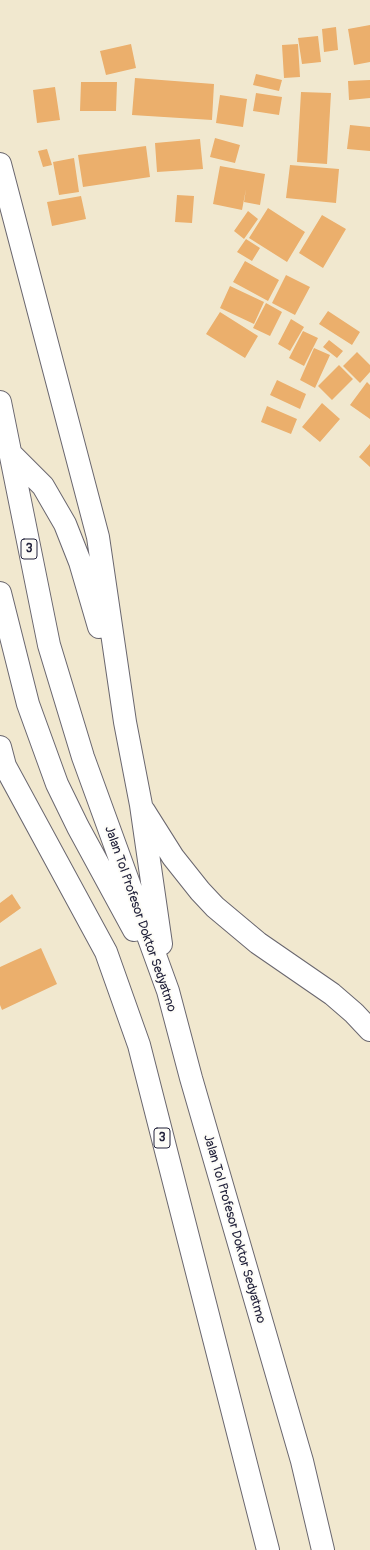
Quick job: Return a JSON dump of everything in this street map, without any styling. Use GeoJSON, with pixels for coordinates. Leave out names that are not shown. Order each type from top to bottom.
{"type":"FeatureCollection","features":[{"type":"Feature","properties":{"kind":"highway"},"geometry":{"type":"LineString","coordinates":[[0,164],[98,537],[125,722],[140,805],[168,991]]}},
{"type":"Feature","properties":{"kind":"highway","name":"Jalan Tol Profesor Doktor Sedyatmo"},"geometry":{"type":"LineString","coordinates":[[0,402],[48,645],[83,757],[168,991],[191,1078],[302,1461],[323,1550]]}},
{"type":"Feature","properties":{"kind":"highway"},"geometry":{"type":"LineString","coordinates":[[10,453],[43,486],[65,524],[80,562],[125,722]]}},
{"type":"Feature","properties":{"kind":"highway"},"geometry":{"type":"LineString","coordinates":[[0,593],[28,704],[57,784],[100,868],[168,991]]}},
{"type":"Feature","properties":{"kind":"highway","name":"3"},"geometry":{"type":"LineString","coordinates":[[0,747],[5,766],[106,952],[138,1045],[268,1550]]}},
{"type":"Feature","properties":{"kind":"highway"},"geometry":{"type":"LineString","coordinates":[[140,805],[174,857],[200,891],[215,907],[258,943],[332,994],[354,1013],[370,1030]]}},
{"type":"Feature","properties":{"kind":"building"},"geometry":{"type":"Polygon","coordinates":[[[370,25],[370,62],[354,65],[348,29],[370,25]]]}},
{"type":"Feature","properties":{"kind":"building"},"geometry":{"type":"Polygon","coordinates":[[[336,27],[338,50],[324,52],[322,29],[336,27]]]}},
{"type":"Feature","properties":{"kind":"building"},"geometry":{"type":"Polygon","coordinates":[[[318,36],[321,62],[302,64],[298,38],[318,36]]]}},
{"type":"Feature","properties":{"kind":"building"},"geometry":{"type":"Polygon","coordinates":[[[131,44],[136,68],[106,75],[100,51],[131,44]]]}},
{"type":"Feature","properties":{"kind":"building"},"geometry":{"type":"Polygon","coordinates":[[[298,44],[300,77],[284,78],[282,45],[298,44]]]}},
{"type":"Feature","properties":{"kind":"building"},"geometry":{"type":"Polygon","coordinates":[[[256,74],[282,80],[279,91],[253,85],[256,74]]]}},
{"type":"Feature","properties":{"kind":"building"},"geometry":{"type":"Polygon","coordinates":[[[135,78],[214,84],[212,120],[132,115],[135,78]]]}},
{"type":"Feature","properties":{"kind":"building"},"geometry":{"type":"Polygon","coordinates":[[[370,80],[370,98],[349,100],[348,81],[370,80]]]}},
{"type":"Feature","properties":{"kind":"building"},"geometry":{"type":"Polygon","coordinates":[[[81,82],[117,82],[116,111],[80,111],[81,82]]]}},
{"type":"Feature","properties":{"kind":"building"},"geometry":{"type":"Polygon","coordinates":[[[55,87],[60,120],[37,123],[33,90],[55,87]]]}},
{"type":"Feature","properties":{"kind":"building"},"geometry":{"type":"Polygon","coordinates":[[[301,92],[331,93],[327,164],[297,162],[301,92]]]}},
{"type":"Feature","properties":{"kind":"building"},"geometry":{"type":"Polygon","coordinates":[[[256,93],[282,97],[279,115],[253,111],[256,93]]]}},
{"type":"Feature","properties":{"kind":"building"},"geometry":{"type":"Polygon","coordinates":[[[220,95],[247,99],[243,127],[216,123],[220,95]]]}},
{"type":"Feature","properties":{"kind":"building"},"geometry":{"type":"Polygon","coordinates":[[[350,125],[370,127],[370,151],[347,149],[350,125]]]}},
{"type":"Feature","properties":{"kind":"building"},"geometry":{"type":"Polygon","coordinates":[[[215,138],[240,145],[235,163],[210,157],[215,138]]]}},
{"type":"Feature","properties":{"kind":"building"},"geometry":{"type":"Polygon","coordinates":[[[200,139],[203,169],[157,172],[155,143],[200,139]]]}},
{"type":"Feature","properties":{"kind":"building"},"geometry":{"type":"Polygon","coordinates":[[[146,146],[150,177],[83,187],[78,155],[146,146]]]}},
{"type":"Feature","properties":{"kind":"building"},"geometry":{"type":"Polygon","coordinates":[[[47,149],[52,165],[43,167],[38,151],[47,149]]]}},
{"type":"Feature","properties":{"kind":"building"},"geometry":{"type":"Polygon","coordinates":[[[74,158],[79,192],[59,195],[53,162],[74,158]]]}},
{"type":"Feature","properties":{"kind":"building"},"geometry":{"type":"Polygon","coordinates":[[[290,165],[339,169],[336,203],[286,198],[290,165]]]}},
{"type":"Feature","properties":{"kind":"building"},"geometry":{"type":"Polygon","coordinates":[[[220,166],[265,174],[260,205],[244,202],[246,189],[242,210],[213,204],[220,166]]]}},
{"type":"Feature","properties":{"kind":"building"},"geometry":{"type":"Polygon","coordinates":[[[177,195],[194,196],[192,223],[175,222],[177,195]]]}},
{"type":"Feature","properties":{"kind":"building"},"geometry":{"type":"Polygon","coordinates":[[[81,196],[86,219],[52,226],[47,202],[81,196]]]}},
{"type":"Feature","properties":{"kind":"building"},"geometry":{"type":"Polygon","coordinates":[[[268,208],[305,232],[287,262],[249,238],[268,208]]]}},
{"type":"Feature","properties":{"kind":"building"},"geometry":{"type":"Polygon","coordinates":[[[248,211],[258,219],[244,239],[234,231],[248,211]]]}},
{"type":"Feature","properties":{"kind":"building"},"geometry":{"type":"Polygon","coordinates":[[[322,215],[346,229],[323,268],[299,253],[322,215]]]}},
{"type":"Feature","properties":{"kind":"building"},"geometry":{"type":"Polygon","coordinates":[[[246,239],[260,248],[252,261],[237,252],[246,239]]]}},
{"type":"Feature","properties":{"kind":"building"},"geometry":{"type":"Polygon","coordinates":[[[245,261],[279,280],[268,301],[233,282],[245,261]]]}},
{"type":"Feature","properties":{"kind":"building"},"geometry":{"type":"Polygon","coordinates":[[[286,275],[310,287],[295,315],[272,303],[286,275]]]}},
{"type":"Feature","properties":{"kind":"building"},"geometry":{"type":"Polygon","coordinates":[[[230,286],[264,302],[254,324],[220,308],[230,286]]]}},
{"type":"Feature","properties":{"kind":"building"},"geometry":{"type":"Polygon","coordinates":[[[266,303],[282,312],[270,336],[253,328],[266,303]]]}},
{"type":"Feature","properties":{"kind":"building"},"geometry":{"type":"Polygon","coordinates":[[[328,311],[360,332],[352,345],[319,324],[328,311]]]}},
{"type":"Feature","properties":{"kind":"building"},"geometry":{"type":"Polygon","coordinates":[[[220,312],[258,336],[245,358],[206,334],[220,312]]]}},
{"type":"Feature","properties":{"kind":"building"},"geometry":{"type":"Polygon","coordinates":[[[291,319],[304,327],[290,351],[278,344],[291,319]]]}},
{"type":"Feature","properties":{"kind":"building"},"geometry":{"type":"Polygon","coordinates":[[[303,331],[318,338],[304,366],[289,358],[303,331]]]}},
{"type":"Feature","properties":{"kind":"building"},"geometry":{"type":"Polygon","coordinates":[[[329,340],[343,351],[337,358],[323,347],[329,340]]]}},
{"type":"Feature","properties":{"kind":"building"},"geometry":{"type":"Polygon","coordinates":[[[314,348],[330,355],[315,388],[300,380],[314,348]]]}},
{"type":"Feature","properties":{"kind":"building"},"geometry":{"type":"Polygon","coordinates":[[[357,352],[370,365],[370,372],[360,383],[343,366],[357,352]]]}},
{"type":"Feature","properties":{"kind":"building"},"geometry":{"type":"Polygon","coordinates":[[[339,365],[353,379],[332,400],[318,386],[339,365]]]}},
{"type":"Feature","properties":{"kind":"building"},"geometry":{"type":"Polygon","coordinates":[[[277,380],[306,394],[300,409],[270,395],[277,380]]]}},
{"type":"Feature","properties":{"kind":"building"},"geometry":{"type":"Polygon","coordinates":[[[367,382],[370,385],[370,419],[350,405],[367,382]]]}},
{"type":"Feature","properties":{"kind":"building"},"geometry":{"type":"Polygon","coordinates":[[[322,403],[340,419],[320,442],[302,427],[322,403]]]}},
{"type":"Feature","properties":{"kind":"building"},"geometry":{"type":"Polygon","coordinates":[[[267,406],[297,419],[291,434],[261,422],[267,406]]]}},
{"type":"Feature","properties":{"kind":"building"},"geometry":{"type":"Polygon","coordinates":[[[370,444],[370,467],[359,457],[370,444]]]}},
{"type":"Feature","properties":{"kind":"building"},"geometry":{"type":"Polygon","coordinates":[[[12,894],[21,908],[0,923],[0,903],[12,894]]]}},
{"type":"Feature","properties":{"kind":"building"},"geometry":{"type":"Polygon","coordinates":[[[41,948],[57,984],[2,1010],[0,1005],[0,967],[41,948]]]}}]}
